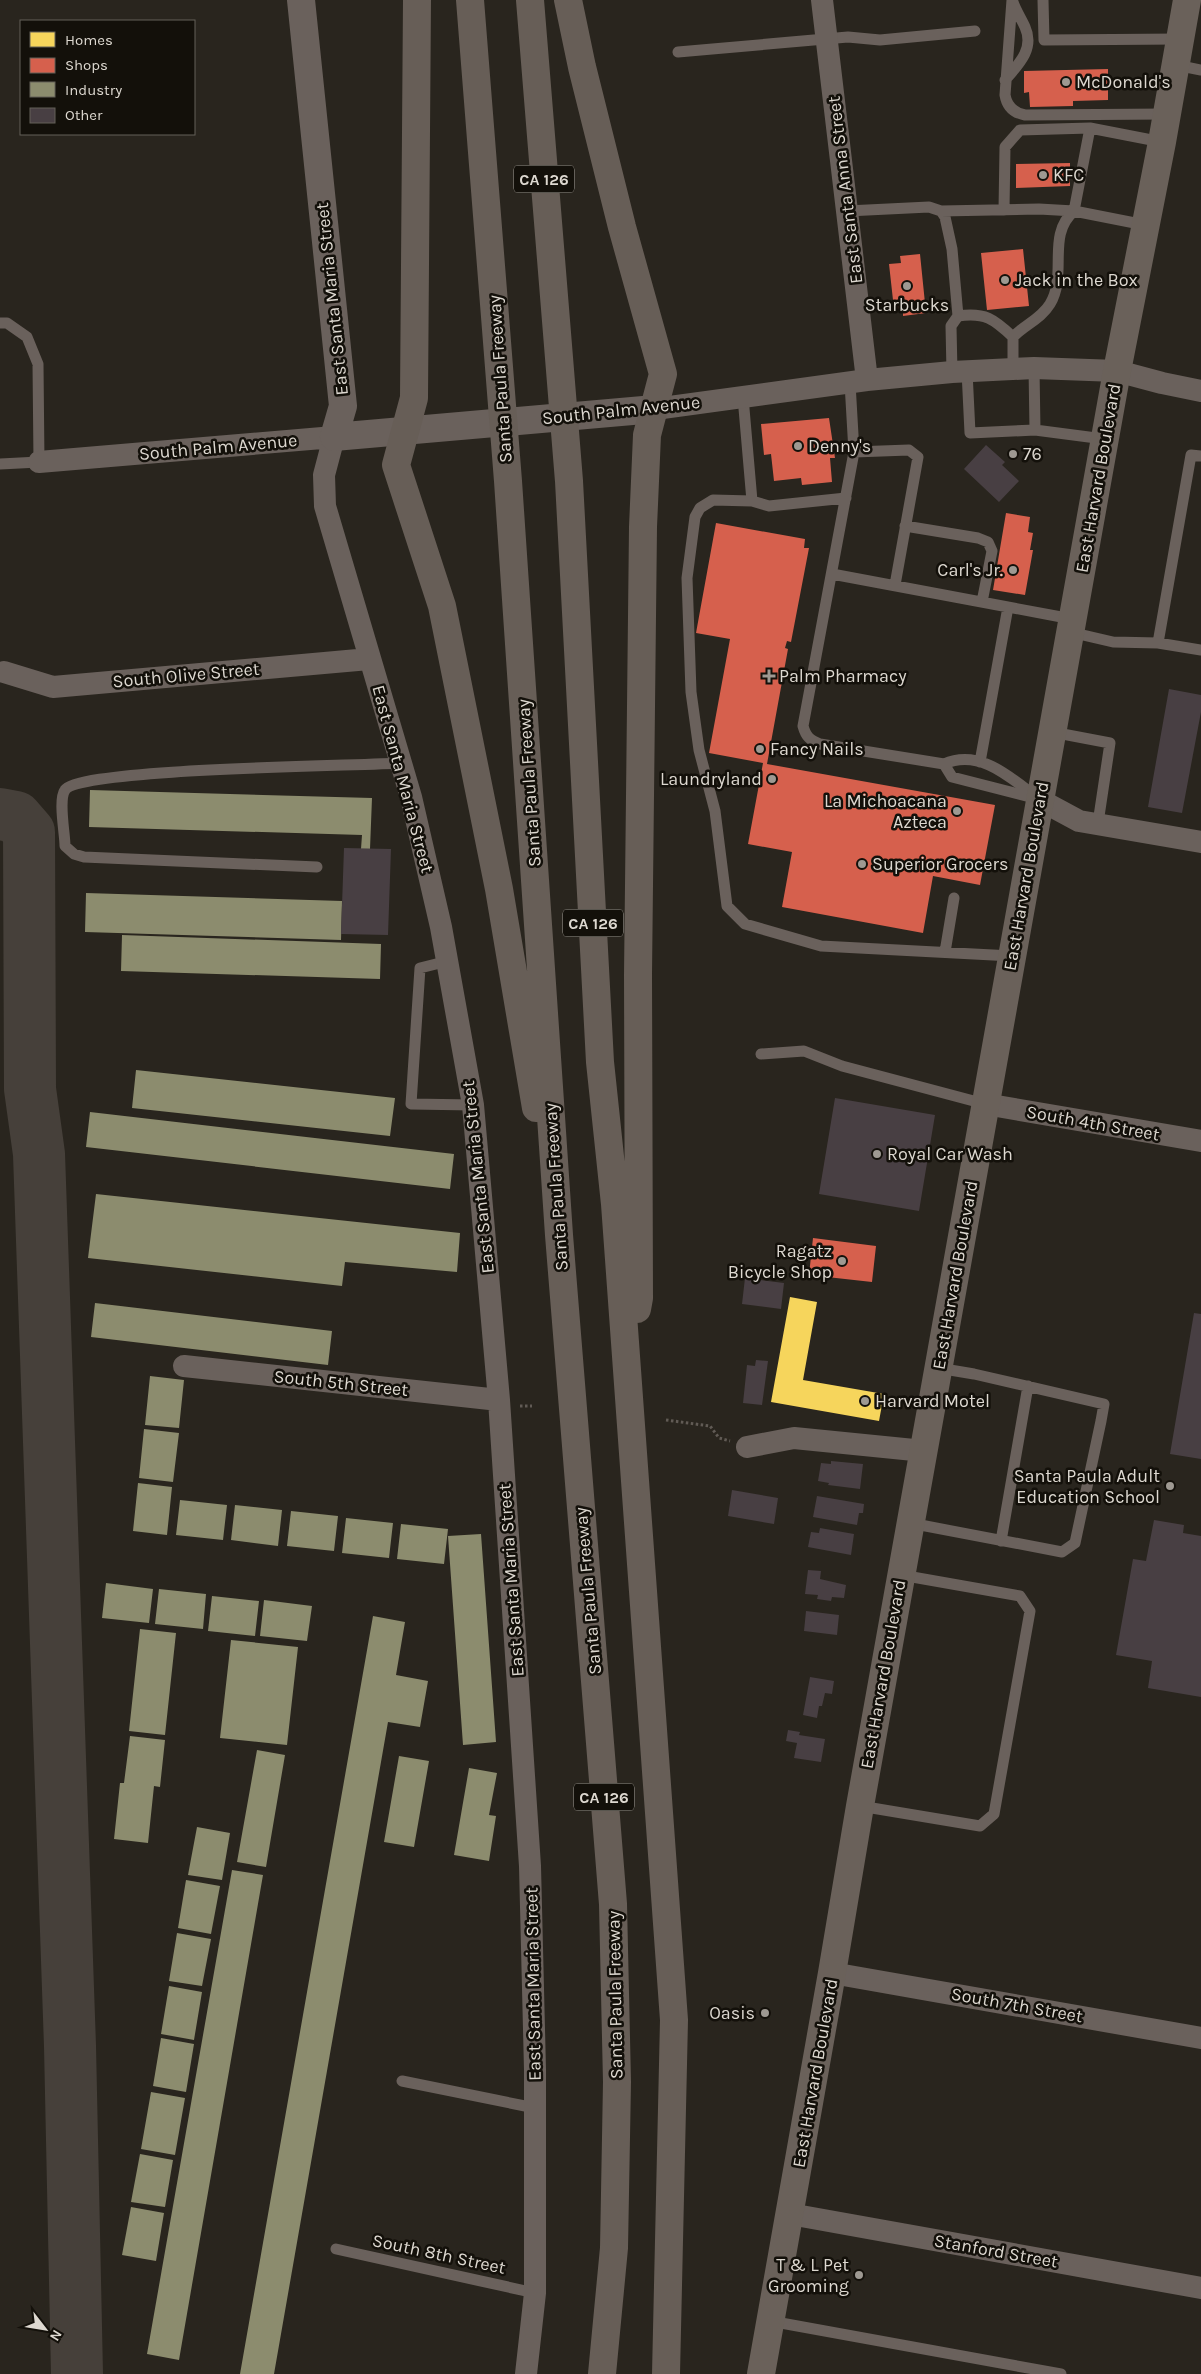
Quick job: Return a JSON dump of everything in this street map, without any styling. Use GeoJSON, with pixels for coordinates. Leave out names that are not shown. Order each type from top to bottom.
{"type":"FeatureCollection","features":[{"type":"Feature","properties":{"kind":"highway"},"geometry":{"type":"LineString","coordinates":[[418,0],[414,398],[407,430],[396,465],[442,606],[499,889],[507,947],[559,1235]]}},
{"type":"Feature","properties":{"kind":"highway","name":"Santa Paula Freeway"},"geometry":{"type":"LineString","coordinates":[[470,0],[508,481],[559,1235],[613,1904],[618,2082],[614,2248],[602,2367]]}},
{"type":"Feature","properties":{"kind":"highway","name":"CA 126"},"geometry":{"type":"LineString","coordinates":[[530,0],[569,481],[600,1062],[615,1204],[674,2020],[666,2372]]}},
{"type":"Feature","properties":{"kind":"highway"},"geometry":{"type":"LineString","coordinates":[[568,0],[582,67],[622,227],[663,374],[655,409],[646,435],[643,527],[638,975],[640,1298],[627,1364]]}},
{"type":"Feature","properties":{"kind":"main road","name":"East Harvard Boulevard"},"geometry":{"type":"LineString","coordinates":[[761,2374],[910,1523],[1104,439],[1167,114],[1185,58],[1187,0]]}},
{"type":"Feature","properties":{"kind":"street","name":"East Santa Maria Street"},"geometry":{"type":"LineString","coordinates":[[301,0],[343,406],[324,475],[325,506],[411,797],[448,961],[473,1106],[499,1400],[530,1866],[535,2108],[535,2292],[526,2374]]}},
{"type":"Feature","properties":{"kind":"street","name":"East Santa Anna Street"},"geometry":{"type":"LineString","coordinates":[[822,0],[847,211],[859,381]]}},
{"type":"Feature","properties":{"kind":"street","name":"South Palm Avenue"},"geometry":{"type":"LineString","coordinates":[[39,462],[655,409],[859,381],[1023,368],[1117,371],[1162,384],[1201,390]]}},
{"type":"Feature","properties":{"kind":"street","name":"South Olive Street"},"geometry":{"type":"LineString","coordinates":[[4,672],[53,687],[369,659]]}},
{"type":"Feature","properties":{"kind":"street"},"geometry":{"type":"LineString","coordinates":[[1040,800],[1079,821],[1201,842]]}},
{"type":"Feature","properties":{"kind":"street","name":"South 4th Street"},"geometry":{"type":"LineString","coordinates":[[985,1104],[1201,1141]]}},
{"type":"Feature","properties":{"kind":"street","name":"South 5th Street"},"geometry":{"type":"LineString","coordinates":[[184,1366],[499,1400]]}},
{"type":"Feature","properties":{"kind":"street"},"geometry":{"type":"LineString","coordinates":[[747,1447],[794,1438],[924,1450]]}},
{"type":"Feature","properties":{"kind":"street","name":"South 7th Street"},"geometry":{"type":"LineString","coordinates":[[832,1973],[1201,2038]]}},
{"type":"Feature","properties":{"kind":"street","name":"Stanford Street"},"geometry":{"type":"LineString","coordinates":[[790,2214],[1201,2288]]}},
{"type":"Feature","properties":{"kind":"lane"},"geometry":{"type":"LineString","coordinates":[[1005,80],[1022,60],[1028,46],[1026,30],[1012,0]]}},
{"type":"Feature","properties":{"kind":"lane"},"geometry":{"type":"LineString","coordinates":[[1012,0],[1005,80],[1006,102],[1010,108],[1020,114],[1167,114]]}},
{"type":"Feature","properties":{"kind":"lane"},"geometry":{"type":"LineString","coordinates":[[1043,0],[1044,40],[1185,58]]}},
{"type":"Feature","properties":{"kind":"lane"},"geometry":{"type":"LineString","coordinates":[[678,52],[848,37],[880,40],[975,31]]}},
{"type":"Feature","properties":{"kind":"lane"},"geometry":{"type":"LineString","coordinates":[[1004,210],[1005,147],[1020,130],[1090,128],[1162,142]]}},
{"type":"Feature","properties":{"kind":"lane"},"geometry":{"type":"LineString","coordinates":[[1013,338],[1020,329],[1039,318],[1050,304],[1058,270],[1059,234],[1065,219],[1074,211],[1090,128]]}},
{"type":"Feature","properties":{"kind":"lane"},"geometry":{"type":"LineString","coordinates":[[847,211],[929,207],[941,211],[1074,211],[1145,225]]}},
{"type":"Feature","properties":{"kind":"lane"},"geometry":{"type":"LineString","coordinates":[[941,211],[945,217],[952,249],[958,316],[951,326],[970,432],[1035,430],[1104,439]]}},
{"type":"Feature","properties":{"kind":"lane"},"geometry":{"type":"LineString","coordinates":[[958,316],[980,314],[1002,326],[1013,338],[1023,368],[1035,430]]}},
{"type":"Feature","properties":{"kind":"lane"},"geometry":{"type":"LineString","coordinates":[[0,323],[7,323],[26,337],[38,364],[39,462],[0,464]]}},
{"type":"Feature","properties":{"kind":"lane"},"geometry":{"type":"LineString","coordinates":[[859,381],[854,452],[803,726],[805,734],[810,740],[820,744],[944,764],[957,758],[992,764],[1040,800]]}},
{"type":"Feature","properties":{"kind":"lane"},"geometry":{"type":"LineString","coordinates":[[743,397],[752,500]]}},
{"type":"Feature","properties":{"kind":"lane"},"geometry":{"type":"LineString","coordinates":[[854,452],[901,449],[914,452],[918,457],[895,586]]}},
{"type":"Feature","properties":{"kind":"lane"},"geometry":{"type":"LineString","coordinates":[[1158,643],[1191,454],[1201,456]]}},
{"type":"Feature","properties":{"kind":"lane"},"geometry":{"type":"LineString","coordinates":[[846,498],[769,506],[752,500],[713,500],[700,508],[695,517],[687,578],[691,692],[699,750],[715,811],[727,906],[745,924],[821,946],[1012,956]]}},
{"type":"Feature","properties":{"kind":"lane"},"geometry":{"type":"LineString","coordinates":[[905,526],[978,538],[988,542],[992,551],[982,602]]}},
{"type":"Feature","properties":{"kind":"lane"},"geometry":{"type":"LineString","coordinates":[[832,574],[1008,607],[1071,626],[1114,642],[1158,643],[1201,650]]}},
{"type":"Feature","properties":{"kind":"lane"},"geometry":{"type":"LineString","coordinates":[[980,762],[1008,607]]}},
{"type":"Feature","properties":{"kind":"lane"},"geometry":{"type":"LineString","coordinates":[[1052,732],[1110,743],[1098,823]]}},
{"type":"Feature","properties":{"kind":"lane"},"geometry":{"type":"LineString","coordinates":[[317,867],[84,857],[74,854],[66,846],[63,794],[68,786],[87,780],[181,771],[360,766],[401,763]]}},
{"type":"Feature","properties":{"kind":"lane"},"geometry":{"type":"LineString","coordinates":[[944,764],[952,777],[1040,800]]}},
{"type":"Feature","properties":{"kind":"lane"},"geometry":{"type":"LineString","coordinates":[[945,952],[954,898]]}},
{"type":"Feature","properties":{"kind":"lane"},"geometry":{"type":"LineString","coordinates":[[448,961],[420,968],[411,1104],[473,1106]]}},
{"type":"Feature","properties":{"kind":"lane"},"geometry":{"type":"LineString","coordinates":[[761,1054],[804,1051],[842,1066],[985,1104]]}},
{"type":"Feature","properties":{"kind":"lane"},"geometry":{"type":"LineString","coordinates":[[910,1523],[1062,1552],[1075,1543],[1101,1421],[1104,1404],[938,1368]]}},
{"type":"Feature","properties":{"kind":"lane"},"geometry":{"type":"LineString","coordinates":[[1001,1541],[1028,1386]]}},
{"type":"Feature","properties":{"kind":"lane"},"geometry":{"type":"LineString","coordinates":[[860,1806],[980,1826],[994,1814],[996,1804],[1030,1611],[1020,1596],[901,1575]]}},
{"type":"Feature","properties":{"kind":"lane"},"geometry":{"type":"LineString","coordinates":[[402,2081],[535,2108]]}},
{"type":"Feature","properties":{"kind":"lane","name":"South 8th Street"},"geometry":{"type":"LineString","coordinates":[[336,2249],[535,2292]]}},
{"type":"Feature","properties":{"kind":"lane"},"geometry":{"type":"LineString","coordinates":[[770,2321],[1061,2374]]}},
{"type":"Feature","properties":{"kind":"path"},"geometry":{"type":"LineString","coordinates":[[666,1420],[710,1426],[720,1438],[747,1447]]}},
{"type":"Feature","properties":{"kind":"building: Homes"},"geometry":{"type":"Polygon","coordinates":[[[790,1297],[817,1302],[803,1380],[884,1394],[879,1421],[771,1402],[790,1297]]]}},
{"type":"Feature","properties":{"kind":"building: Shops","name":"McDonald's"},"geometry":{"type":"Polygon","coordinates":[[[1108,69],[1108,100],[1073,101],[1073,106],[1030,107],[1029,92],[1024,93],[1024,71],[1108,69]]]}},
{"type":"Feature","properties":{"kind":"building: Shops","name":"KFC"},"geometry":{"type":"Polygon","coordinates":[[[1070,163],[1070,186],[1016,188],[1016,164],[1070,163]]]}},
{"type":"Feature","properties":{"kind":"building: Shops","name":"Jack in the Box"},"geometry":{"type":"Polygon","coordinates":[[[1023,249],[1029,306],[987,310],[981,253],[1023,249]]]}},
{"type":"Feature","properties":{"kind":"building: Shops","name":"Starbucks"},"geometry":{"type":"Polygon","coordinates":[[[920,254],[926,313],[903,316],[903,308],[894,309],[889,264],[901,263],[900,256],[920,254]]]}},
{"type":"Feature","properties":{"kind":"building: Shops","name":"Denny's"},"geometry":{"type":"Polygon","coordinates":[[[829,418],[835,458],[830,458],[832,482],[802,485],[801,478],[774,481],[771,454],[764,455],[761,424],[829,418]]]}},
{"type":"Feature","properties":{"kind":"building: Shops","name":"Carl's Jr."},"geometry":{"type":"Polygon","coordinates":[[[1006,513],[1030,517],[1028,532],[1033,533],[1030,550],[1033,550],[1025,595],[993,590],[1006,513]]]}},
{"type":"Feature","properties":{"kind":"building: Shops"},"geometry":{"type":"Polygon","coordinates":[[[716,523],[805,539],[804,548],[809,548],[791,642],[787,641],[785,648],[788,649],[767,764],[995,805],[980,885],[933,876],[923,933],[782,907],[792,852],[748,844],[763,763],[709,753],[730,639],[696,633],[716,523]]]}},
{"type":"Feature","properties":{"kind":"building: Shops","name":"Ragatz Bicycle Shop"},"geometry":{"type":"Polygon","coordinates":[[[813,1238],[876,1246],[872,1282],[809,1275],[813,1238]]]}},
{"type":"Feature","properties":{"kind":"building: Industry"},"geometry":{"type":"Polygon","coordinates":[[[90,790],[372,798],[370,849],[361,849],[362,835],[89,827],[90,790]]]}},
{"type":"Feature","properties":{"kind":"building: Industry"},"geometry":{"type":"Polygon","coordinates":[[[86,893],[342,901],[341,940],[85,932],[86,893]]]}},
{"type":"Feature","properties":{"kind":"building: Industry"},"geometry":{"type":"Polygon","coordinates":[[[122,935],[381,944],[380,979],[121,971],[122,935]]]}},
{"type":"Feature","properties":{"kind":"building: Industry"},"geometry":{"type":"Polygon","coordinates":[[[136,1070],[395,1098],[390,1136],[132,1108],[136,1070]]]}},
{"type":"Feature","properties":{"kind":"building: Industry"},"geometry":{"type":"Polygon","coordinates":[[[90,1112],[454,1154],[450,1189],[86,1147],[90,1112]]]}},
{"type":"Feature","properties":{"kind":"building: Industry"},"geometry":{"type":"Polygon","coordinates":[[[96,1194],[460,1233],[457,1272],[345,1262],[342,1286],[88,1258],[96,1194]]]}},
{"type":"Feature","properties":{"kind":"building: Industry"},"geometry":{"type":"Polygon","coordinates":[[[95,1303],[332,1331],[328,1365],[91,1337],[95,1303]]]}},
{"type":"Feature","properties":{"kind":"building: Industry"},"geometry":{"type":"Polygon","coordinates":[[[150,1376],[184,1380],[179,1428],[145,1425],[150,1376]]]}},
{"type":"Feature","properties":{"kind":"building: Industry"},"geometry":{"type":"Polygon","coordinates":[[[144,1429],[179,1433],[173,1482],[139,1478],[144,1429]]]}},
{"type":"Feature","properties":{"kind":"building: Industry"},"geometry":{"type":"Polygon","coordinates":[[[138,1483],[172,1487],[167,1535],[133,1531],[138,1483]]]}},
{"type":"Feature","properties":{"kind":"building: Industry"},"geometry":{"type":"Polygon","coordinates":[[[180,1500],[227,1505],[223,1540],[176,1535],[180,1500]]]}},
{"type":"Feature","properties":{"kind":"building: Industry"},"geometry":{"type":"Polygon","coordinates":[[[235,1505],[282,1510],[278,1546],[231,1540],[235,1505]]]}},
{"type":"Feature","properties":{"kind":"building: Industry"},"geometry":{"type":"Polygon","coordinates":[[[291,1511],[338,1516],[334,1551],[287,1546],[291,1511]]]}},
{"type":"Feature","properties":{"kind":"building: Industry"},"geometry":{"type":"Polygon","coordinates":[[[346,1518],[393,1523],[389,1558],[342,1553],[346,1518]]]}},
{"type":"Feature","properties":{"kind":"building: Industry"},"geometry":{"type":"Polygon","coordinates":[[[401,1524],[448,1529],[444,1564],[397,1559],[401,1524]]]}},
{"type":"Feature","properties":{"kind":"building: Industry"},"geometry":{"type":"Polygon","coordinates":[[[481,1534],[496,1742],[463,1745],[448,1536],[481,1534]]]}},
{"type":"Feature","properties":{"kind":"building: Industry"},"geometry":{"type":"Polygon","coordinates":[[[106,1583],[153,1589],[149,1623],[102,1618],[106,1583]]]}},
{"type":"Feature","properties":{"kind":"building: Industry"},"geometry":{"type":"Polygon","coordinates":[[[159,1589],[206,1594],[203,1629],[155,1624],[159,1589]]]}},
{"type":"Feature","properties":{"kind":"building: Industry"},"geometry":{"type":"Polygon","coordinates":[[[212,1596],[259,1601],[255,1636],[208,1631],[212,1596]]]}},
{"type":"Feature","properties":{"kind":"building: Industry"},"geometry":{"type":"Polygon","coordinates":[[[264,1600],[312,1606],[307,1641],[260,1636],[264,1600]]]}},
{"type":"Feature","properties":{"kind":"building: Industry"},"geometry":{"type":"Polygon","coordinates":[[[373,1616],[405,1622],[396,1675],[428,1681],[420,1727],[388,1722],[274,2374],[240,2374],[373,1616]]]}},
{"type":"Feature","properties":{"kind":"building: Industry"},"geometry":{"type":"Polygon","coordinates":[[[140,1629],[176,1633],[165,1735],[129,1731],[140,1629]]]}},
{"type":"Feature","properties":{"kind":"building: Industry"},"geometry":{"type":"Polygon","coordinates":[[[231,1640],[298,1647],[287,1745],[220,1738],[231,1640]]]}},
{"type":"Feature","properties":{"kind":"building: Industry"},"geometry":{"type":"Polygon","coordinates":[[[130,1736],[165,1740],[160,1787],[154,1786],[148,1843],[114,1839],[120,1783],[124,1783],[130,1736]]]}},
{"type":"Feature","properties":{"kind":"building: Industry"},"geometry":{"type":"Polygon","coordinates":[[[257,1750],[285,1755],[266,1867],[237,1862],[257,1750]]]}},
{"type":"Feature","properties":{"kind":"building: Industry"},"geometry":{"type":"Polygon","coordinates":[[[399,1756],[429,1761],[414,1847],[384,1842],[399,1756]]]}},
{"type":"Feature","properties":{"kind":"building: Industry"},"geometry":{"type":"Polygon","coordinates":[[[469,1768],[497,1773],[489,1815],[496,1816],[489,1861],[454,1855],[469,1768]]]}},
{"type":"Feature","properties":{"kind":"building: Industry"},"geometry":{"type":"Polygon","coordinates":[[[197,1827],[230,1833],[222,1880],[188,1875],[197,1827]]]}},
{"type":"Feature","properties":{"kind":"building: Industry"},"geometry":{"type":"Polygon","coordinates":[[[232,1870],[263,1875],[179,2360],[147,2354],[232,1870]]]}},
{"type":"Feature","properties":{"kind":"building: Industry"},"geometry":{"type":"Polygon","coordinates":[[[186,1880],[220,1886],[211,1934],[178,1928],[186,1880]]]}},
{"type":"Feature","properties":{"kind":"building: Industry"},"geometry":{"type":"Polygon","coordinates":[[[177,1933],[211,1939],[202,1986],[169,1981],[177,1933]]]}},
{"type":"Feature","properties":{"kind":"building: Industry"},"geometry":{"type":"Polygon","coordinates":[[[169,1986],[202,1992],[194,2040],[161,2034],[169,1986]]]}},
{"type":"Feature","properties":{"kind":"building: Industry"},"geometry":{"type":"Polygon","coordinates":[[[161,2038],[194,2044],[186,2092],[153,2086],[161,2038]]]}},
{"type":"Feature","properties":{"kind":"building: Industry"},"geometry":{"type":"Polygon","coordinates":[[[151,2092],[185,2098],[175,2155],[141,2149],[151,2092]]]}},
{"type":"Feature","properties":{"kind":"building: Industry"},"geometry":{"type":"Polygon","coordinates":[[[140,2154],[173,2160],[165,2207],[131,2202],[140,2154]]]}},
{"type":"Feature","properties":{"kind":"building: Industry"},"geometry":{"type":"Polygon","coordinates":[[[131,2207],[164,2213],[156,2261],[122,2255],[131,2207]]]}},
{"type":"Feature","properties":{"kind":"building: Other"},"geometry":{"type":"Polygon","coordinates":[[[986,445],[1005,462],[1002,465],[1019,481],[999,502],[964,469],[986,445]]]}},
{"type":"Feature","properties":{"kind":"building: Other"},"geometry":{"type":"Polygon","coordinates":[[[1169,689],[1201,695],[1201,712],[1182,813],[1148,807],[1169,689]]]}},
{"type":"Feature","properties":{"kind":"building: Other"},"geometry":{"type":"Polygon","coordinates":[[[344,848],[391,849],[388,935],[341,934],[344,848]]]}},
{"type":"Feature","properties":{"kind":"building: Other","name":"Royal Car Wash"},"geometry":{"type":"Polygon","coordinates":[[[835,1098],[935,1115],[919,1211],[819,1194],[835,1098]]]}},
{"type":"Feature","properties":{"kind":"building: Other"},"geometry":{"type":"Polygon","coordinates":[[[745,1278],[784,1283],[781,1309],[742,1304],[745,1278]]]}},
{"type":"Feature","properties":{"kind":"building: Other"},"geometry":{"type":"Polygon","coordinates":[[[1194,1313],[1201,1314],[1201,1459],[1170,1454],[1194,1313]]]}},
{"type":"Feature","properties":{"kind":"building: Other"},"geometry":{"type":"Polygon","coordinates":[[[756,1360],[768,1361],[762,1405],[743,1403],[747,1365],[755,1366],[756,1360]]]}},
{"type":"Feature","properties":{"kind":"building: Other"},"geometry":{"type":"Polygon","coordinates":[[[831,1461],[863,1464],[860,1489],[828,1485],[829,1483],[818,1481],[821,1463],[831,1464],[831,1461]]]}},
{"type":"Feature","properties":{"kind":"building: Other"},"geometry":{"type":"Polygon","coordinates":[[[732,1490],[778,1498],[774,1524],[728,1516],[732,1490]]]}},
{"type":"Feature","properties":{"kind":"building: Other"},"geometry":{"type":"Polygon","coordinates":[[[817,1496],[864,1504],[863,1513],[859,1513],[857,1525],[813,1517],[817,1496]]]}},
{"type":"Feature","properties":{"kind":"building: Other"},"geometry":{"type":"Polygon","coordinates":[[[1154,1520],[1184,1525],[1183,1533],[1201,1536],[1201,1697],[1148,1688],[1152,1661],[1116,1655],[1133,1559],[1146,1561],[1154,1520]]]}},
{"type":"Feature","properties":{"kind":"building: Other"},"geometry":{"type":"Polygon","coordinates":[[[820,1528],[854,1534],[851,1555],[808,1547],[811,1532],[819,1533],[820,1528]]]}},
{"type":"Feature","properties":{"kind":"building: Other"},"geometry":{"type":"Polygon","coordinates":[[[808,1570],[821,1571],[820,1579],[846,1585],[844,1598],[832,1597],[831,1601],[817,1599],[818,1595],[805,1594],[808,1570]]]}},
{"type":"Feature","properties":{"kind":"building: Other"},"geometry":{"type":"Polygon","coordinates":[[[806,1611],[839,1615],[837,1635],[804,1631],[806,1611]]]}},
{"type":"Feature","properties":{"kind":"building: Other"},"geometry":{"type":"Polygon","coordinates":[[[810,1677],[834,1681],[832,1694],[825,1693],[822,1706],[819,1706],[817,1718],[803,1715],[810,1677]]]}},
{"type":"Feature","properties":{"kind":"building: Other"},"geometry":{"type":"Polygon","coordinates":[[[788,1730],[800,1732],[799,1735],[825,1739],[821,1762],[794,1758],[797,1743],[786,1741],[788,1730]]]}},
{"type":"Feature","properties":{"kind":"taxiway"},"geometry":{"type":"LineString","coordinates":[[0,814],[16,817],[29,832],[30,1089],[39,1154],[70,2046],[77,2374]]}},
{"type":"Feature","properties":{"kind":"place","name":"McDonald's"},"geometry":{"type":"Point","coordinates":[1066,82]}},
{"type":"Feature","properties":{"kind":"place","name":"KFC"},"geometry":{"type":"Point","coordinates":[1043,175]}},
{"type":"Feature","properties":{"kind":"place","name":"Jack in the Box"},"geometry":{"type":"Point","coordinates":[1005,280]}},
{"type":"Feature","properties":{"kind":"place","name":"Starbucks"},"geometry":{"type":"Point","coordinates":[907,286]}},
{"type":"Feature","properties":{"kind":"place","name":"Denny's"},"geometry":{"type":"Point","coordinates":[798,446]}},
{"type":"Feature","properties":{"kind":"place","name":"76"},"geometry":{"type":"Point","coordinates":[1013,454]}},
{"type":"Feature","properties":{"kind":"place","name":"Carl's Jr."},"geometry":{"type":"Point","coordinates":[1013,570]}},
{"type":"Feature","properties":{"kind":"place","name":"Palm Pharmacy"},"geometry":{"type":"Point","coordinates":[769,676]}},
{"type":"Feature","properties":{"kind":"place","name":"Fancy Nails"},"geometry":{"type":"Point","coordinates":[760,749]}},
{"type":"Feature","properties":{"kind":"place","name":"Laundryland"},"geometry":{"type":"Point","coordinates":[772,779]}},
{"type":"Feature","properties":{"kind":"place","name":"La Michoacana Azteca"},"geometry":{"type":"Point","coordinates":[957,811]}},
{"type":"Feature","properties":{"kind":"place","name":"Superior Grocers"},"geometry":{"type":"Point","coordinates":[862,864]}},
{"type":"Feature","properties":{"kind":"place","name":"Royal Car Wash"},"geometry":{"type":"Point","coordinates":[877,1154]}},
{"type":"Feature","properties":{"kind":"place","name":"Ragatz Bicycle Shop"},"geometry":{"type":"Point","coordinates":[842,1261]}},
{"type":"Feature","properties":{"kind":"place","name":"Harvard Motel"},"geometry":{"type":"Point","coordinates":[865,1401]}},
{"type":"Feature","properties":{"kind":"place","name":"Santa Paula Adult Education School"},"geometry":{"type":"Point","coordinates":[1170,1486]}},
{"type":"Feature","properties":{"kind":"place","name":"Oasis"},"geometry":{"type":"Point","coordinates":[765,2013]}},
{"type":"Feature","properties":{"kind":"place","name":"T & L Pet Grooming"},"geometry":{"type":"Point","coordinates":[859,2275]}}]}
